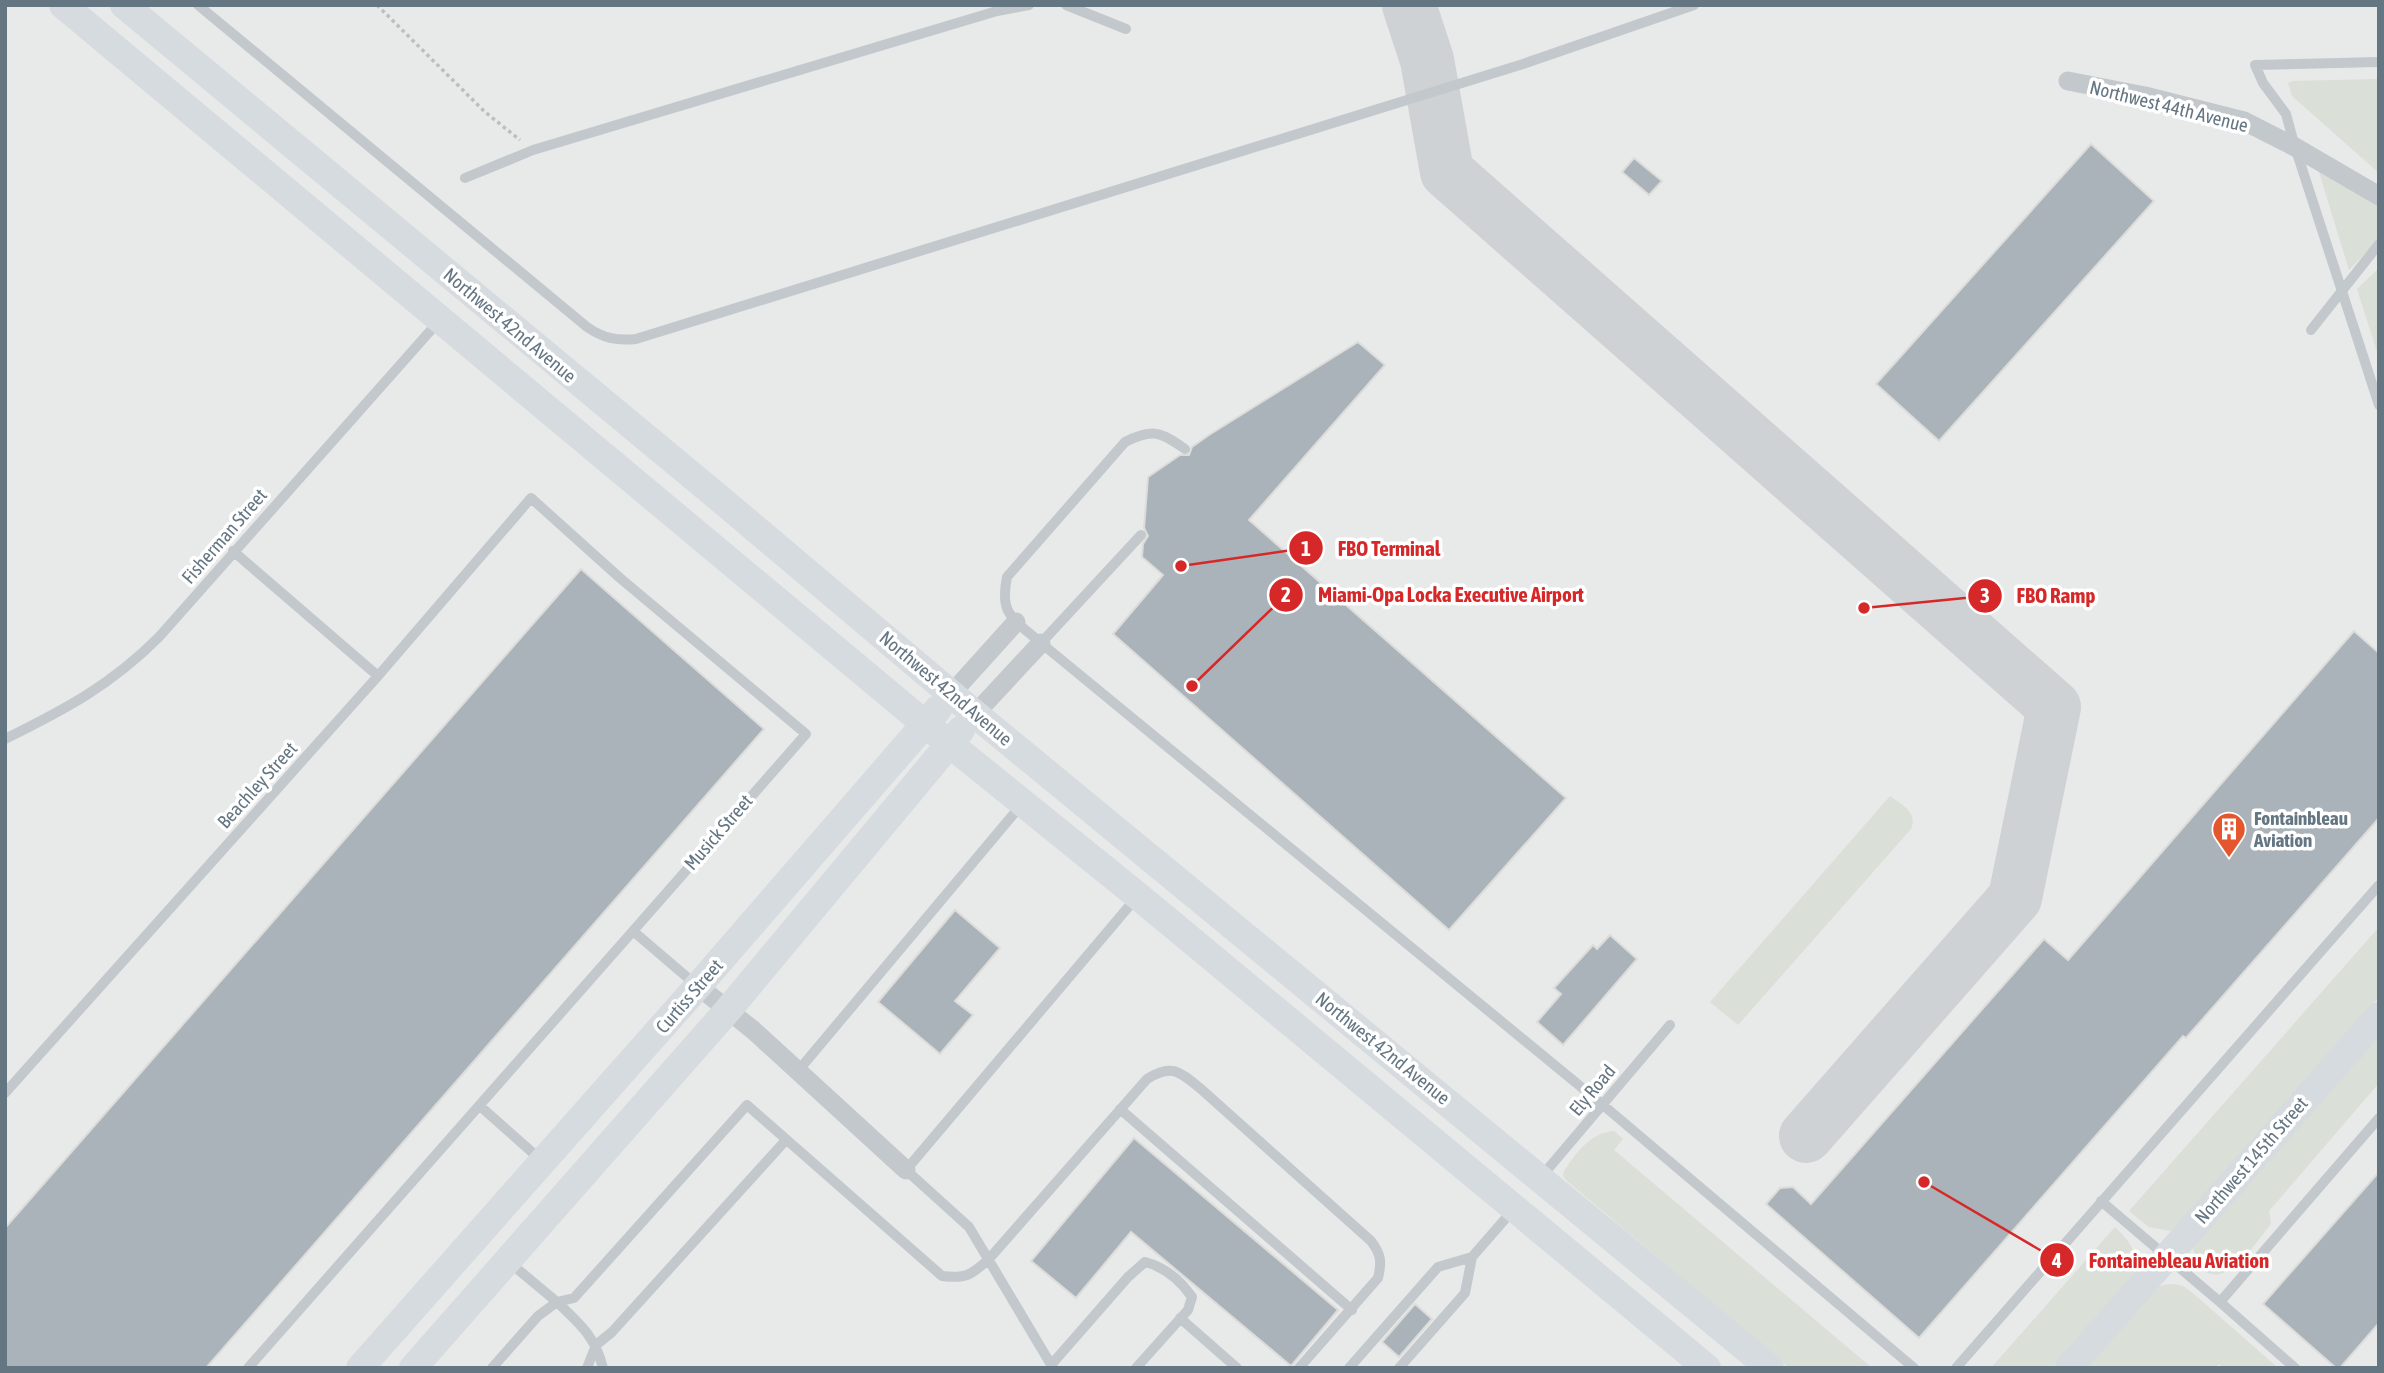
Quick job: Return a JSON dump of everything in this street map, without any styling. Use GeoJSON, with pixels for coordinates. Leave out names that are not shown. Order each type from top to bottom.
{"type":"FeatureCollection","features":[{"type":"Feature","properties":{"kind":"street","name":"Northwest 42nd Avenue"},"geometry":{"type":"LineString","coordinates":[[63,5],[949,744],[1138,896],[1707,1368]]}},
{"type":"Feature","properties":{"kind":"street","name":"Northwest 42nd Avenue"},"geometry":{"type":"LineString","coordinates":[[124,5],[975,713],[1770,1368]]}},
{"type":"Feature","properties":{"kind":"street","name":"Northwest 44th Avenue"},"geometry":{"type":"LineString","coordinates":[[2068,81],[2145,96],[2244,121],[2379,196]]}},
{"type":"Feature","properties":{"kind":"street"},"geometry":{"type":"LineString","coordinates":[[439,321],[466,288]]}},
{"type":"Feature","properties":{"kind":"street","name":"Curtiss Street"},"geometry":{"type":"LineString","coordinates":[[360,1368],[1016,622]]}},
{"type":"Feature","properties":{"kind":"street","name":"Curtiss Street"},"geometry":{"type":"LineString","coordinates":[[413,1368],[728,1010],[975,713],[1041,643]]}},
{"type":"Feature","properties":{"kind":"street"},"geometry":{"type":"LineString","coordinates":[[698,986],[798,1071],[906,1170]]}},
{"type":"Feature","properties":{"kind":"street","name":"Northwest 145th Street"},"geometry":{"type":"LineString","coordinates":[[2069,1368],[2379,1016]]}},
{"type":"Feature","properties":{"kind":"street"},"geometry":{"type":"LineString","coordinates":[[1514,1209],[1541,1178]]}},
{"type":"Feature","properties":{"kind":"lane"},"geometry":{"type":"LineString","coordinates":[[198,5],[587,327],[597,334],[623,340],[636,339],[1420,97],[1694,5]]}},
{"type":"Feature","properties":{"kind":"lane"},"geometry":{"type":"LineString","coordinates":[[465,178],[533,150],[997,11],[1028,5]]}},
{"type":"Feature","properties":{"kind":"lane"},"geometry":{"type":"LineString","coordinates":[[1066,5],[1126,29]]}},
{"type":"Feature","properties":{"kind":"lane"},"geometry":{"type":"LineString","coordinates":[[2379,62],[2255,65],[2263,83],[2286,114],[2379,405]]}},
{"type":"Feature","properties":{"kind":"lane"},"geometry":{"type":"LineString","coordinates":[[2311,330],[2379,244]]}},
{"type":"Feature","properties":{"kind":"lane","name":"Fisherman Street"},"geometry":{"type":"LineString","coordinates":[[5,739],[93,693],[129,666],[159,637],[439,321]]}},
{"type":"Feature","properties":{"kind":"lane"},"geometry":{"type":"LineString","coordinates":[[1185,449],[1163,433],[1143,433],[1125,442],[1007,577],[1003,597],[1008,615],[1603,1105],[1914,1368]]}},
{"type":"Feature","properties":{"kind":"lane","name":"Beachley Street"},"geometry":{"type":"LineString","coordinates":[[5,1093],[379,676],[531,498]]}},
{"type":"Feature","properties":{"kind":"lane","name":"Musick Street"},"geometry":{"type":"LineString","coordinates":[[531,498],[620,578],[806,734],[633,931]]}},
{"type":"Feature","properties":{"kind":"lane"},"geometry":{"type":"LineString","coordinates":[[1041,643],[1141,535]]}},
{"type":"Feature","properties":{"kind":"lane"},"geometry":{"type":"LineString","coordinates":[[233,551],[379,676]]}},
{"type":"Feature","properties":{"kind":"lane"},"geometry":{"type":"LineString","coordinates":[[798,1071],[1022,803]]}},
{"type":"Feature","properties":{"kind":"lane"},"geometry":{"type":"LineString","coordinates":[[1956,1368],[2379,885]]}},
{"type":"Feature","properties":{"kind":"lane"},"geometry":{"type":"LineString","coordinates":[[1136,1368],[1188,1310],[1192,1297],[1181,1282],[1157,1265],[1145,1262],[1128,1277],[1052,1366],[970,1227],[906,1170],[1138,896]]}},
{"type":"Feature","properties":{"kind":"lane"},"geometry":{"type":"LineString","coordinates":[[248,1368],[633,931],[698,986]]}},
{"type":"Feature","properties":{"kind":"lane","name":"Ely Road"},"geometry":{"type":"LineString","coordinates":[[1541,1178],[1670,1025]]}},
{"type":"Feature","properties":{"kind":"lane"},"geometry":{"type":"LineString","coordinates":[[492,1368],[538,1316],[557,1302],[574,1298],[747,1105],[942,1276],[960,1278],[973,1273],[988,1260],[1147,1079],[1161,1070],[1177,1071],[1201,1089],[1379,1251],[1382,1264],[1378,1278],[1299,1368]]}},
{"type":"Feature","properties":{"kind":"lane"},"geometry":{"type":"LineString","coordinates":[[480,1105],[542,1161]]}},
{"type":"Feature","properties":{"kind":"lane"},"geometry":{"type":"LineString","coordinates":[[1121,1110],[1352,1310]]}},
{"type":"Feature","properties":{"kind":"lane"},"geometry":{"type":"LineString","coordinates":[[2220,1302],[2379,1118]]}},
{"type":"Feature","properties":{"kind":"lane"},"geometry":{"type":"LineString","coordinates":[[587,1368],[596,1345],[612,1332],[786,1140]]}},
{"type":"Feature","properties":{"kind":"lane"},"geometry":{"type":"LineString","coordinates":[[2101,1201],[2295,1368]]}},
{"type":"Feature","properties":{"kind":"lane"},"geometry":{"type":"LineString","coordinates":[[1399,1368],[1465,1293],[1472,1257],[1514,1209]]}},
{"type":"Feature","properties":{"kind":"lane"},"geometry":{"type":"LineString","coordinates":[[1349,1368],[1438,1267],[1472,1257]]}},
{"type":"Feature","properties":{"kind":"lane"},"geometry":{"type":"LineString","coordinates":[[507,1261],[582,1326],[596,1345],[603,1368]]}},
{"type":"Feature","properties":{"kind":"lane"},"geometry":{"type":"LineString","coordinates":[[1180,1318],[1237,1368]]}},
{"type":"Feature","properties":{"kind":"path"},"geometry":{"type":"LineString","coordinates":[[377,5],[485,112],[533,150]]}},
{"type":"Feature","properties":{"kind":"shaded area"},"geometry":{"type":"Polygon","coordinates":[[[5,5],[2379,5],[2379,1368],[5,1368],[5,5]]]}},
{"type":"Feature","properties":{"kind":"shaded area"},"geometry":{"type":"Polygon","coordinates":[[[2379,79],[2379,173],[2292,96],[2288,83],[2379,79]]]}},
{"type":"Feature","properties":{"kind":"shaded area"},"geometry":{"type":"Polygon","coordinates":[[[2319,172],[2379,207],[2379,239],[2349,270],[2319,172]]]}},
{"type":"Feature","properties":{"kind":"shaded area"},"geometry":{"type":"Polygon","coordinates":[[[2379,268],[2379,358],[2357,289],[2379,268]]]}},
{"type":"Feature","properties":{"kind":"shaded area"},"geometry":{"type":"Polygon","coordinates":[[[1890,796],[1911,813],[1911,829],[1738,1025],[1710,1002],[1890,796]]]}},
{"type":"Feature","properties":{"kind":"shaded area"},"geometry":{"type":"Polygon","coordinates":[[[2379,927],[2379,997],[2175,1228],[2170,1231],[2149,1227],[2129,1211],[2379,927]]]}},
{"type":"Feature","properties":{"kind":"shaded area"},"geometry":{"type":"Polygon","coordinates":[[[2379,1035],[2379,1083],[2269,1211],[2271,1224],[2246,1255],[2226,1272],[2215,1274],[2205,1271],[2195,1261],[2193,1246],[2379,1035]]]}},
{"type":"Feature","properties":{"kind":"shaded area"},"geometry":{"type":"Polygon","coordinates":[[[1614,1131],[1623,1139],[1614,1150],[1872,1368],[1789,1368],[1568,1182],[1563,1176],[1564,1171],[1579,1151],[1598,1135],[1614,1131]]]}},
{"type":"Feature","properties":{"kind":"shaded area"},"geometry":{"type":"Polygon","coordinates":[[[2115,1227],[2132,1248],[2136,1260],[2135,1274],[2052,1368],[1991,1368],[2115,1227]]]}},
{"type":"Feature","properties":{"kind":"shaded area"},"geometry":{"type":"Polygon","coordinates":[[[2173,1284],[2183,1286],[2194,1294],[2278,1368],[2223,1368],[2219,1364],[2215,1368],[2084,1368],[2153,1290],[2173,1284]]]}},
{"type":"Feature","properties":{"kind":"building"},"geometry":{"type":"Polygon","coordinates":[[[2091,144],[2154,201],[1939,441],[1876,384],[2091,144]]]}},
{"type":"Feature","properties":{"kind":"building"},"geometry":{"type":"Polygon","coordinates":[[[1634,158],[1662,181],[1649,195],[1622,172],[1634,158]]]}},
{"type":"Feature","properties":{"kind":"building"},"geometry":{"type":"Polygon","coordinates":[[[1358,342],[1385,365],[1249,520],[1566,798],[1449,930],[1113,634],[1163,575],[1142,557],[1143,544],[1148,536],[1144,528],[1148,477],[1180,455],[1189,455],[1192,447],[1209,435],[1358,342]]]}},
{"type":"Feature","properties":{"kind":"building"},"geometry":{"type":"Polygon","coordinates":[[[581,569],[764,729],[206,1368],[5,1368],[5,1228],[581,569]]]}},
{"type":"Feature","properties":{"kind":"building"},"geometry":{"type":"Polygon","coordinates":[[[2354,631],[2379,653],[2379,818],[2186,1038],[2183,1036],[1919,1338],[1766,1204],[1780,1188],[1793,1187],[1811,1204],[2044,939],[2068,960],[2354,631]]]}},
{"type":"Feature","properties":{"kind":"building"},"geometry":{"type":"Polygon","coordinates":[[[955,910],[1000,948],[955,1001],[973,1015],[940,1054],[878,1002],[955,910]]]}},
{"type":"Feature","properties":{"kind":"building"},"geometry":{"type":"Polygon","coordinates":[[[1610,935],[1637,959],[1563,1045],[1537,1022],[1561,994],[1554,988],[1593,945],[1597,949],[1610,935]]]}},
{"type":"Feature","properties":{"kind":"building"},"geometry":{"type":"Polygon","coordinates":[[[1134,1138],[1338,1310],[1291,1366],[1131,1232],[1076,1298],[1031,1261],[1134,1138]]]}},
{"type":"Feature","properties":{"kind":"building"},"geometry":{"type":"Polygon","coordinates":[[[2379,1172],[2379,1323],[2340,1368],[2336,1368],[2263,1304],[2379,1172]]]}},
{"type":"Feature","properties":{"kind":"building"},"geometry":{"type":"Polygon","coordinates":[[[1415,1304],[1432,1319],[1399,1357],[1382,1342],[1415,1304]]]}},
{"type":"Feature","properties":{"kind":"taxiway"},"geometry":{"type":"LineString","coordinates":[[1409,5],[1427,60],[1447,172],[2054,707],[2015,898],[1806,1136]]}},
{"type":"Feature","properties":{"kind":"place","name":"FBO Terminal"},"geometry":{"type":"Point","coordinates":[1181,566]}},
{"type":"Feature","properties":{"kind":"place","name":"FBO Ramp"},"geometry":{"type":"Point","coordinates":[1864,608]}},
{"type":"Feature","properties":{"kind":"place","name":"Miami-Opa Locka Executive Airport"},"geometry":{"type":"Point","coordinates":[1192,686]}},
{"type":"Feature","properties":{"kind":"place","name":"Fontainbleau Aviation"},"geometry":{"type":"Point","coordinates":[2229,859]}},
{"type":"Feature","properties":{"kind":"place","name":"Fontainebleau Aviation"},"geometry":{"type":"Point","coordinates":[1924,1182]}}]}
